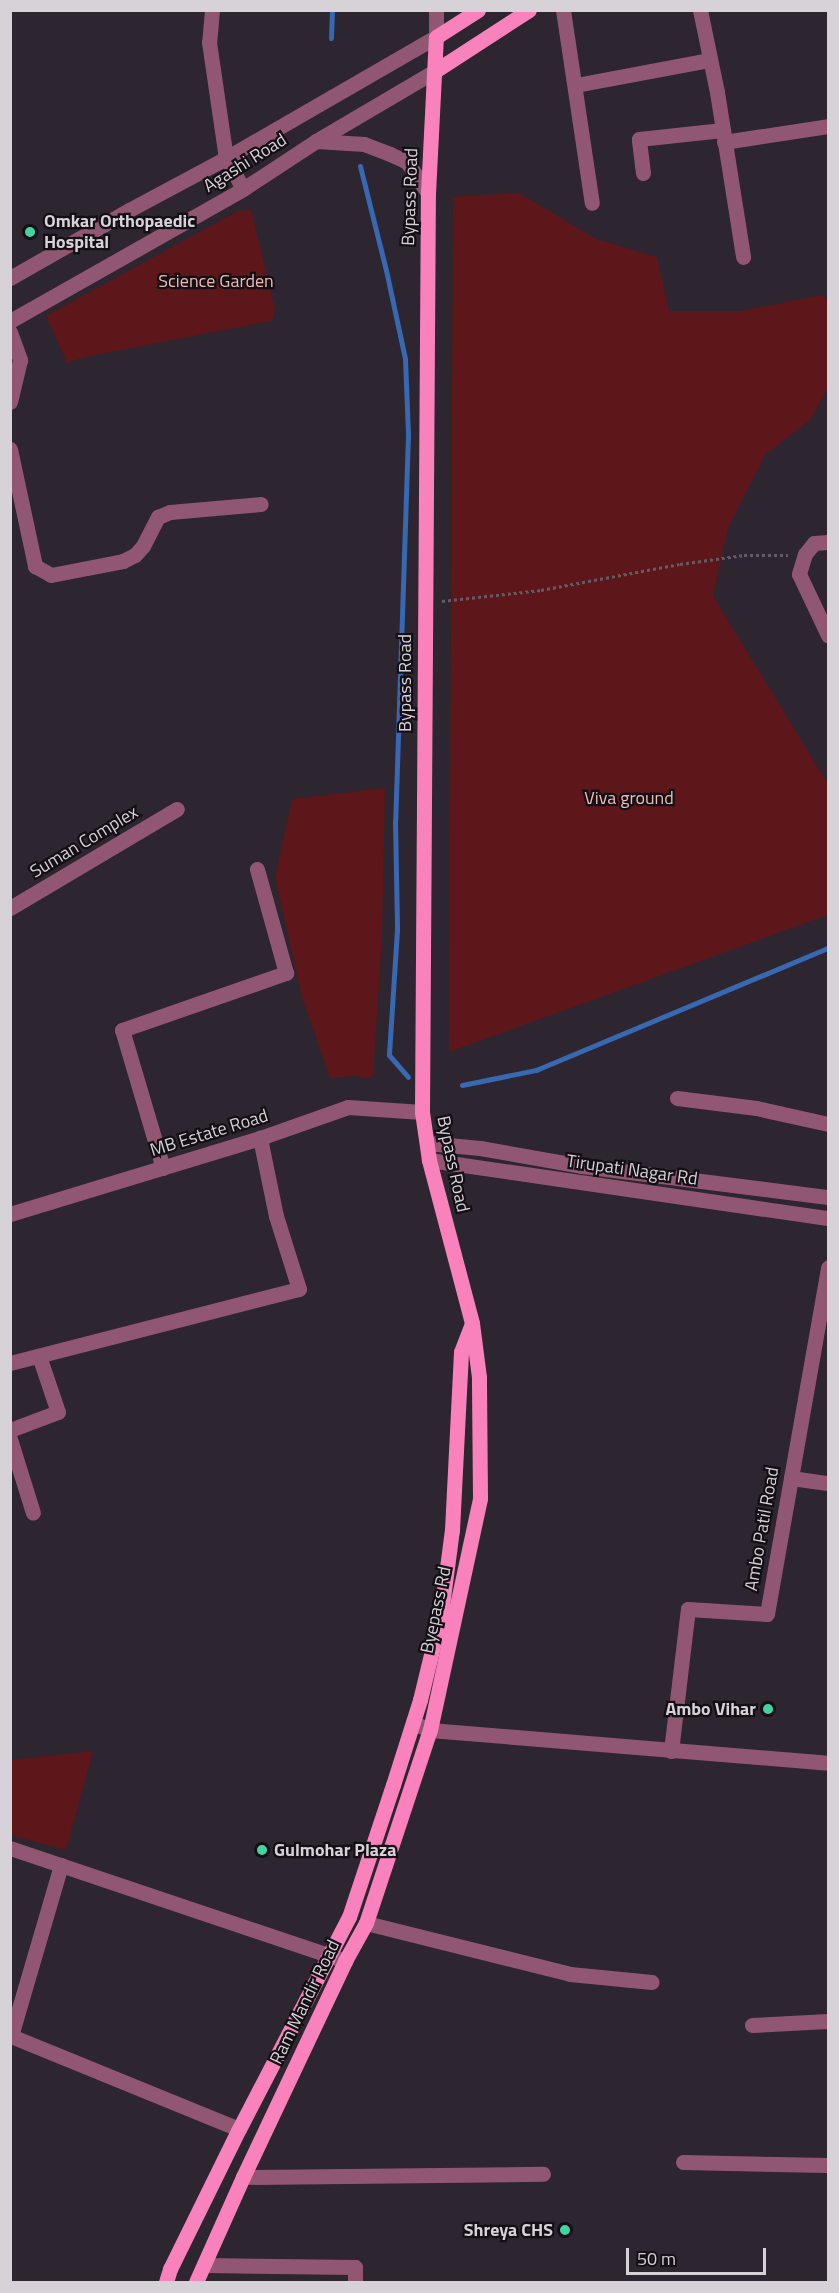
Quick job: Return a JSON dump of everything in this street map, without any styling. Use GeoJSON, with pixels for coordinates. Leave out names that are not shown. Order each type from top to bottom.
{"type":"FeatureCollection","features":[{"type":"Feature","properties":{"kind":"main road"},"geometry":{"type":"LineString","coordinates":[[436,37],[478,10]]}},
{"type":"Feature","properties":{"kind":"main road"},"geometry":{"type":"LineString","coordinates":[[435,71],[529,10]]}},
{"type":"Feature","properties":{"kind":"main road","name":"Bypass Road"},"geometry":{"type":"LineString","coordinates":[[436,37],[428,193],[422,1112],[429,1160],[472,1323],[479,1377],[480,1498]]}},
{"type":"Feature","properties":{"kind":"main road"},"geometry":{"type":"LineString","coordinates":[[166,2283],[170,2269],[239,2129],[349,1917],[413,1723],[441,1613],[453,1520],[461,1352],[472,1323]]}},
{"type":"Feature","properties":{"kind":"main road","name":"Byepass Rd"},"geometry":{"type":"LineString","coordinates":[[430,1730],[480,1498]]}},
{"type":"Feature","properties":{"kind":"main road","name":"Ram Mandir Road"},"geometry":{"type":"LineString","coordinates":[[196,2283],[243,2176],[345,1961],[366,1923],[430,1730]]}},
{"type":"Feature","properties":{"kind":"street"},"geometry":{"type":"LineString","coordinates":[[212,10],[209,42],[226,158],[243,189]]}},
{"type":"Feature","properties":{"kind":"street"},"geometry":{"type":"LineString","coordinates":[[436,10],[436,37]]}},
{"type":"Feature","properties":{"kind":"street"},"geometry":{"type":"LineString","coordinates":[[563,10],[592,203]]}},
{"type":"Feature","properties":{"kind":"street"},"geometry":{"type":"LineString","coordinates":[[700,10],[743,257]]}},
{"type":"Feature","properties":{"kind":"street","name":"Agashi Road"},"geometry":{"type":"LineString","coordinates":[[10,278],[226,158],[436,37]]}},
{"type":"Feature","properties":{"kind":"street"},"geometry":{"type":"LineString","coordinates":[[576,85],[710,60]]}},
{"type":"Feature","properties":{"kind":"street","name":"Agashi Road"},"geometry":{"type":"LineString","coordinates":[[10,321],[243,189],[316,141],[435,71]]}},
{"type":"Feature","properties":{"kind":"street"},"geometry":{"type":"LineString","coordinates":[[643,173],[639,139],[723,136],[828,126]]}},
{"type":"Feature","properties":{"kind":"street"},"geometry":{"type":"LineString","coordinates":[[316,141],[364,144],[390,153],[407,162],[428,193]]}},
{"type":"Feature","properties":{"kind":"street"},"geometry":{"type":"LineString","coordinates":[[10,332],[20,360],[10,402]]}},
{"type":"Feature","properties":{"kind":"street"},"geometry":{"type":"LineString","coordinates":[[12,457],[35,566],[51,575],[123,561],[135,555],[143,546],[159,517],[170,512],[261,504]]}},
{"type":"Feature","properties":{"kind":"street"},"geometry":{"type":"LineString","coordinates":[[828,542],[814,543],[805,554],[799,574],[828,635]]}},
{"type":"Feature","properties":{"kind":"street","name":"Suman Complex"},"geometry":{"type":"LineString","coordinates":[[10,908],[177,809]]}},
{"type":"Feature","properties":{"kind":"street"},"geometry":{"type":"LineString","coordinates":[[163,1168],[122,1030],[286,973],[257,869]]}},
{"type":"Feature","properties":{"kind":"street"},"geometry":{"type":"LineString","coordinates":[[677,1098],[756,1108],[828,1124]]}},
{"type":"Feature","properties":{"kind":"street","name":"MB Estate Road"},"geometry":{"type":"LineString","coordinates":[[10,1214],[260,1138],[348,1107],[422,1112]]}},
{"type":"Feature","properties":{"kind":"street"},"geometry":{"type":"LineString","coordinates":[[10,1363],[299,1289],[276,1216],[260,1138]]}},
{"type":"Feature","properties":{"kind":"street"},"geometry":{"type":"LineString","coordinates":[[427,1143],[480,1148],[681,1180],[828,1197]]}},
{"type":"Feature","properties":{"kind":"street","name":"Tirupati Nagar Rd"},"geometry":{"type":"LineString","coordinates":[[429,1160],[828,1218]]}},
{"type":"Feature","properties":{"kind":"street","name":"Ambo Patil Road"},"geometry":{"type":"LineString","coordinates":[[671,1751],[688,1609],[767,1614],[828,1267]]}},
{"type":"Feature","properties":{"kind":"street"},"geometry":{"type":"LineString","coordinates":[[10,1430],[58,1412],[39,1356]]}},
{"type":"Feature","properties":{"kind":"street"},"geometry":{"type":"LineString","coordinates":[[10,1438],[33,1513]]}},
{"type":"Feature","properties":{"kind":"street"},"geometry":{"type":"LineString","coordinates":[[791,1479],[828,1483]]}},
{"type":"Feature","properties":{"kind":"street"},"geometry":{"type":"LineString","coordinates":[[413,1723],[430,1730],[828,1763]]}},
{"type":"Feature","properties":{"kind":"street"},"geometry":{"type":"LineString","coordinates":[[10,1848],[345,1961]]}},
{"type":"Feature","properties":{"kind":"street"},"geometry":{"type":"LineString","coordinates":[[61,1865],[11,2036],[239,2129]]}},
{"type":"Feature","properties":{"kind":"street"},"geometry":{"type":"LineString","coordinates":[[366,1923],[447,1946],[570,1974],[652,1982]]}},
{"type":"Feature","properties":{"kind":"street"},"geometry":{"type":"LineString","coordinates":[[752,2025],[828,2021]]}},
{"type":"Feature","properties":{"kind":"street"},"geometry":{"type":"LineString","coordinates":[[683,2162],[828,2165]]}},
{"type":"Feature","properties":{"kind":"street"},"geometry":{"type":"LineString","coordinates":[[243,2176],[543,2174]]}},
{"type":"Feature","properties":{"kind":"street"},"geometry":{"type":"LineString","coordinates":[[204,2265],[355,2267],[355,2283]]}},
{"type":"Feature","properties":{"kind":"path"},"geometry":{"type":"LineString","coordinates":[[425,603],[541,590],[680,564],[744,555],[805,554]]}},
{"type":"Feature","properties":{"kind":"green space","name":"Viva ground"},"geometry":{"type":"Polygon","coordinates":[[[519,193],[596,239],[657,257],[669,311],[742,311],[822,295],[828,301],[828,388],[810,420],[765,455],[728,528],[713,596],[828,784],[828,915],[449,1052],[453,197],[519,193]]]}},
{"type":"Feature","properties":{"kind":"green space","name":"Science Garden"},"geometry":{"type":"Polygon","coordinates":[[[251,210],[275,309],[272,321],[85,357],[67,363],[46,316],[238,211],[251,210]]]}},
{"type":"Feature","properties":{"kind":"green space"},"geometry":{"type":"Polygon","coordinates":[[[385,788],[382,935],[373,1078],[356,1076],[330,1078],[302,997],[275,877],[292,799],[385,788]]]}},
{"type":"Feature","properties":{"kind":"green space"},"geometry":{"type":"Polygon","coordinates":[[[93,1751],[66,1850],[11,1835],[11,1760],[93,1751]]]}},
{"type":"Feature","properties":{"kind":"waterway"},"geometry":{"type":"LineString","coordinates":[[331,38],[332,10]]}},
{"type":"Feature","properties":{"kind":"waterway"},"geometry":{"type":"LineString","coordinates":[[360,166],[405,359],[408,435],[395,821],[397,930],[389,1055],[408,1077]]}},
{"type":"Feature","properties":{"kind":"waterway"},"geometry":{"type":"LineString","coordinates":[[462,1085],[536,1070],[828,948]]}},
{"type":"Feature","properties":{"kind":"place","name":"Omkar Orthopaedic Hospital"},"geometry":{"type":"Point","coordinates":[30,232]}},
{"type":"Feature","properties":{"kind":"place","name":"Ambo Vihar"},"geometry":{"type":"Point","coordinates":[768,1709]}},
{"type":"Feature","properties":{"kind":"place","name":"Gulmohar Plaza"},"geometry":{"type":"Point","coordinates":[262,1850]}},
{"type":"Feature","properties":{"kind":"place","name":"Shreya CHS"},"geometry":{"type":"Point","coordinates":[565,2230]}}]}
